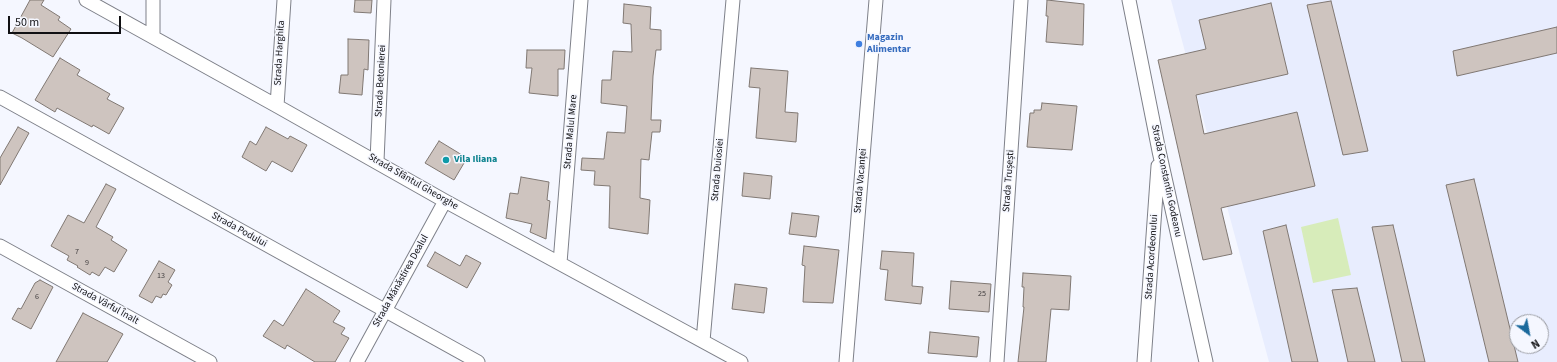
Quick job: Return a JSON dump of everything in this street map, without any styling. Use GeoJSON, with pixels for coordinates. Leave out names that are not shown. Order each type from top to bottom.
{"type":"FeatureCollection","features":[{"type":"Feature","properties":{"kind":"street","name":"Strada Sfântul Gheorghe"},"geometry":{"type":"LineString","coordinates":[[86,0],[445,200],[741,362]]}},
{"type":"Feature","properties":{"kind":"street"},"geometry":{"type":"LineString","coordinates":[[153,0],[153,37]]}},
{"type":"Feature","properties":{"kind":"street","name":"Strada Harghita"},"geometry":{"type":"LineString","coordinates":[[278,106],[284,0]]}},
{"type":"Feature","properties":{"kind":"street","name":"Strada Betonierei"},"geometry":{"type":"LineString","coordinates":[[377,161],[384,0]]}},
{"type":"Feature","properties":{"kind":"street","name":"Strada Malul Mare"},"geometry":{"type":"LineString","coordinates":[[560,263],[581,0]]}},
{"type":"Feature","properties":{"kind":"street","name":"Strada Duiosiei"},"geometry":{"type":"LineString","coordinates":[[703,341],[733,0]]}},
{"type":"Feature","properties":{"kind":"street","name":"Strada Vacanței"},"geometry":{"type":"LineString","coordinates":[[846,362],[876,0]]}},
{"type":"Feature","properties":{"kind":"street","name":"Strada Trușești"},"geometry":{"type":"LineString","coordinates":[[997,362],[1021,0]]}},
{"type":"Feature","properties":{"kind":"street","name":"Strada Constantin Godeanu"},"geometry":{"type":"LineString","coordinates":[[1129,0],[1159,151],[1206,362]]}},
{"type":"Feature","properties":{"kind":"street","name":"Strada Podului"},"geometry":{"type":"LineString","coordinates":[[0,97],[478,362]]}},
{"type":"Feature","properties":{"kind":"street","name":"Strada Acordeonului"},"geometry":{"type":"LineString","coordinates":[[1144,362],[1159,151]]}},
{"type":"Feature","properties":{"kind":"street","name":"Strada Mănăstirea Dealul"},"geometry":{"type":"LineString","coordinates":[[357,362],[445,200]]}},
{"type":"Feature","properties":{"kind":"street","name":"Strada Vârful Înalt"},"geometry":{"type":"LineString","coordinates":[[0,246],[210,362]]}},
{"type":"Feature","properties":{"kind":"shaded area"},"geometry":{"type":"Polygon","coordinates":[[[1171,0],[1557,0],[1557,362],[1269,362],[1171,0]]]}},
{"type":"Feature","properties":{"kind":"green space"},"geometry":{"type":"Polygon","coordinates":[[[1338,218],[1351,275],[1313,283],[1301,227],[1338,218]]]}},
{"type":"Feature","properties":{"kind":"building"},"geometry":{"type":"Polygon","coordinates":[[[30,0],[44,0],[41,5],[60,17],[58,20],[71,29],[53,57],[12,33],[30,0]]]}},
{"type":"Feature","properties":{"kind":"building"},"geometry":{"type":"Polygon","coordinates":[[[355,0],[372,0],[371,13],[354,12],[355,0]]]}},
{"type":"Feature","properties":{"kind":"building"},"geometry":{"type":"Polygon","coordinates":[[[1047,0],[1084,4],[1083,45],[1046,42],[1048,16],[1046,16],[1047,0]]]}},
{"type":"Feature","properties":{"kind":"building"},"geometry":{"type":"Polygon","coordinates":[[[1331,1],[1368,151],[1343,155],[1307,5],[1331,1]]]}},
{"type":"Feature","properties":{"kind":"building"},"geometry":{"type":"Polygon","coordinates":[[[1271,3],[1288,74],[1196,95],[1204,134],[1297,112],[1315,186],[1221,208],[1232,254],[1203,260],[1158,60],[1206,49],[1199,20],[1271,3]]]}},
{"type":"Feature","properties":{"kind":"building"},"geometry":{"type":"Polygon","coordinates":[[[624,4],[651,7],[650,29],[661,30],[661,50],[656,50],[653,76],[651,120],[661,120],[660,132],[652,132],[649,160],[641,159],[640,198],[650,200],[648,234],[609,228],[610,186],[594,185],[595,171],[581,170],[582,158],[604,159],[607,132],[625,133],[627,106],[601,103],[602,80],[611,80],[613,51],[632,52],[631,24],[623,23],[624,4]]]}},
{"type":"Feature","properties":{"kind":"building"},"geometry":{"type":"Polygon","coordinates":[[[1557,27],[1557,53],[1457,76],[1453,51],[1557,27]]]}},
{"type":"Feature","properties":{"kind":"building"},"geometry":{"type":"Polygon","coordinates":[[[348,39],[369,40],[368,70],[364,69],[362,95],[339,93],[341,75],[348,75],[348,39]]]}},
{"type":"Feature","properties":{"kind":"building"},"geometry":{"type":"Polygon","coordinates":[[[527,50],[565,50],[564,69],[558,69],[558,96],[529,93],[532,68],[526,68],[527,50]]]}},
{"type":"Feature","properties":{"kind":"building"},"geometry":{"type":"Polygon","coordinates":[[[60,58],[80,70],[77,75],[110,94],[107,99],[124,108],[109,134],[93,125],[92,127],[57,108],[55,112],[35,100],[60,58]]]}},
{"type":"Feature","properties":{"kind":"building"},"geometry":{"type":"Polygon","coordinates":[[[751,68],[788,71],[785,112],[798,113],[796,142],[756,138],[760,88],[749,87],[751,68]]]}},
{"type":"Feature","properties":{"kind":"building"},"geometry":{"type":"Polygon","coordinates":[[[1042,103],[1077,106],[1072,150],[1027,147],[1030,113],[1034,113],[1034,110],[1041,110],[1042,103]]]}},
{"type":"Feature","properties":{"kind":"building"},"geometry":{"type":"Polygon","coordinates":[[[18,127],[29,133],[0,185],[0,158],[18,127]]]}},
{"type":"Feature","properties":{"kind":"building"},"geometry":{"type":"Polygon","coordinates":[[[266,127],[288,139],[290,136],[307,145],[292,172],[272,161],[266,171],[242,157],[250,141],[256,145],[266,127]]]}},
{"type":"Feature","properties":{"kind":"building","name":"Vila Iliana"},"geometry":{"type":"Polygon","coordinates":[[[439,141],[467,158],[454,180],[425,163],[439,141]]]}},
{"type":"Feature","properties":{"kind":"building"},"geometry":{"type":"Polygon","coordinates":[[[744,173],[772,176],[770,199],[742,196],[744,173]]]}},
{"type":"Feature","properties":{"kind":"building"},"geometry":{"type":"Polygon","coordinates":[[[521,177],[549,182],[547,200],[550,201],[546,239],[530,232],[532,224],[506,218],[510,193],[518,194],[521,177]]]}},
{"type":"Feature","properties":{"kind":"building"},"geometry":{"type":"Polygon","coordinates":[[[1474,179],[1509,325],[1509,354],[1516,354],[1518,362],[1489,362],[1446,185],[1474,179]]]}},
{"type":"Feature","properties":{"kind":"building"},"geometry":{"type":"Polygon","coordinates":[[[106,184],[116,189],[96,227],[113,237],[111,240],[127,250],[114,272],[105,267],[99,276],[92,272],[90,275],[67,260],[69,256],[51,246],[68,215],[84,223],[106,184]]]}},
{"type":"Feature","properties":{"kind":"building"},"geometry":{"type":"Polygon","coordinates":[[[792,213],[819,216],[816,237],[789,234],[792,213]]]}},
{"type":"Feature","properties":{"kind":"building"},"geometry":{"type":"Polygon","coordinates":[[[1286,225],[1318,362],[1292,362],[1263,231],[1286,225]]]}},
{"type":"Feature","properties":{"kind":"building"},"geometry":{"type":"Polygon","coordinates":[[[1393,225],[1425,362],[1402,362],[1372,227],[1393,225]]]}},
{"type":"Feature","properties":{"kind":"building"},"geometry":{"type":"Polygon","coordinates":[[[804,246],[839,250],[833,303],[803,302],[805,266],[802,265],[804,246]]]}},
{"type":"Feature","properties":{"kind":"building"},"geometry":{"type":"Polygon","coordinates":[[[882,251],[914,253],[912,286],[923,287],[921,304],[885,300],[888,270],[880,269],[882,251]]]}},
{"type":"Feature","properties":{"kind":"building"},"geometry":{"type":"Polygon","coordinates":[[[435,252],[460,266],[466,255],[481,263],[467,288],[427,266],[435,252]]]}},
{"type":"Feature","properties":{"kind":"building"},"geometry":{"type":"Polygon","coordinates":[[[159,261],[175,270],[168,282],[172,285],[166,295],[163,294],[161,298],[156,296],[152,303],[139,296],[159,261]]]}},
{"type":"Feature","properties":{"kind":"building"},"geometry":{"type":"Polygon","coordinates":[[[1023,273],[1071,276],[1069,310],[1051,309],[1046,362],[1018,362],[1024,307],[1024,287],[1022,287],[1023,273]]]}},
{"type":"Feature","properties":{"kind":"building"},"geometry":{"type":"Polygon","coordinates":[[[40,280],[53,287],[31,329],[12,319],[18,308],[21,309],[35,283],[40,280]]]}},
{"type":"Feature","properties":{"kind":"building"},"geometry":{"type":"Polygon","coordinates":[[[951,281],[991,284],[989,312],[949,309],[951,281]]]}},
{"type":"Feature","properties":{"kind":"building"},"geometry":{"type":"Polygon","coordinates":[[[735,284],[767,288],[764,313],[732,309],[735,284]]]}},
{"type":"Feature","properties":{"kind":"building"},"geometry":{"type":"Polygon","coordinates":[[[1357,288],[1375,362],[1348,362],[1332,290],[1357,288]]]}},
{"type":"Feature","properties":{"kind":"building"},"geometry":{"type":"Polygon","coordinates":[[[306,289],[340,311],[333,322],[345,328],[341,334],[349,338],[335,362],[315,362],[287,345],[285,349],[263,336],[274,320],[283,326],[306,289]]]}},
{"type":"Feature","properties":{"kind":"building"},"geometry":{"type":"Polygon","coordinates":[[[83,313],[123,334],[107,362],[56,362],[83,313]]]}},
{"type":"Feature","properties":{"kind":"building"},"geometry":{"type":"Polygon","coordinates":[[[930,332],[979,337],[977,357],[928,353],[930,332]]]}},
{"type":"Feature","properties":{"kind":"place","name":"Magazin Alimentar"},"geometry":{"type":"Point","coordinates":[859,44]}},
{"type":"Feature","properties":{"kind":"place","name":"Vila Iliana"},"geometry":{"type":"Point","coordinates":[446,160]}}]}
